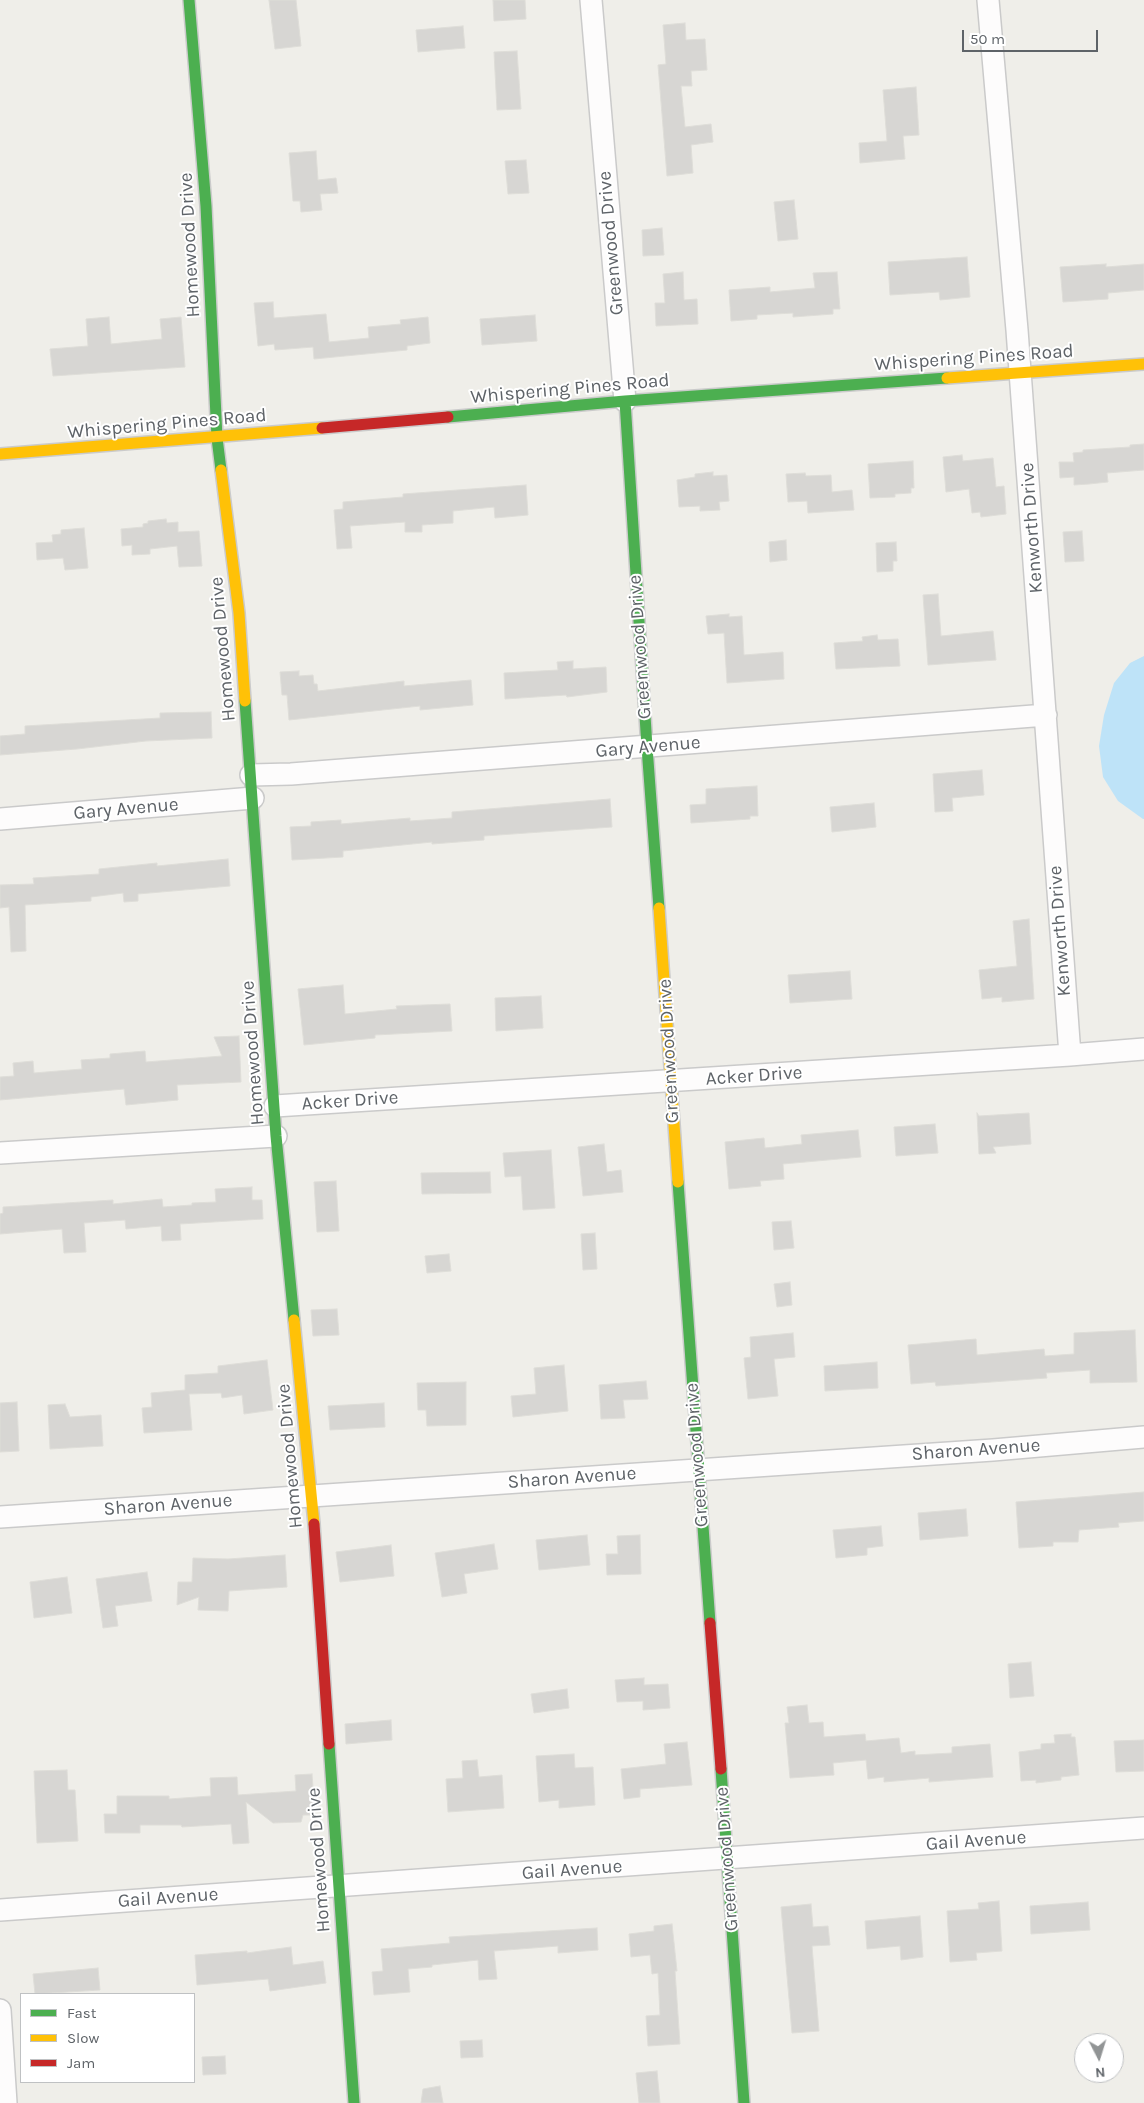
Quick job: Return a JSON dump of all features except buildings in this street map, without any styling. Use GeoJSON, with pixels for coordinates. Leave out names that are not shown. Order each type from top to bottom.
{"type":"FeatureCollection","features":[{"type":"Feature","properties":{"kind":"street","name":"Homewood Drive"},"geometry":{"type":"LineString","coordinates":[[189,0],[206,206],[217,438],[239,613],[276,1136],[312,1495],[354,2103]]}},
{"type":"Feature","properties":{"kind":"street","name":"Greenwood Drive"},"geometry":{"type":"LineString","coordinates":[[590,0],[625,401],[647,747],[669,1031],[698,1469],[744,2103]]}},
{"type":"Feature","properties":{"kind":"street","name":"Kenworth Drive"},"geometry":{"type":"LineString","coordinates":[[988,0],[1020,374],[1070,1056]]}},
{"type":"Feature","properties":{"kind":"street","name":"Whispering Pines Road"},"geometry":{"type":"LineString","coordinates":[[0,454],[217,438],[625,401],[1144,364]]}},
{"type":"Feature","properties":{"kind":"street","name":"Gary Avenue"},"geometry":{"type":"LineString","coordinates":[[251,775],[291,774],[1046,715]]}},
{"type":"Feature","properties":{"kind":"street","name":"Gary Avenue"},"geometry":{"type":"LineString","coordinates":[[0,819],[253,798]]}},
{"type":"Feature","properties":{"kind":"street","name":"Acker Drive"},"geometry":{"type":"LineString","coordinates":[[275,1106],[1070,1056],[1144,1049]]}},
{"type":"Feature","properties":{"kind":"street"},"geometry":{"type":"LineString","coordinates":[[0,1153],[276,1136]]}},
{"type":"Feature","properties":{"kind":"street","name":"Sharon Avenue"},"geometry":{"type":"LineString","coordinates":[[0,1516],[993,1450],[1144,1437]]}},
{"type":"Feature","properties":{"kind":"street","name":"Gail Avenue"},"geometry":{"type":"LineString","coordinates":[[0,1910],[1144,1828]]}},
{"type":"Feature","properties":{"kind":"street"},"geometry":{"type":"LineString","coordinates":[[0,2010],[6,2103]]}},
{"type":"Feature","properties":{"kind":"water"},"geometry":{"type":"Polygon","coordinates":[[[1144,656],[1143,819],[1118,801],[1103,777],[1099,746],[1104,715],[1114,683],[1130,663],[1144,656]]]}},
{"type":"Feature","properties":{"kind":"traffic: fast"},"geometry":{"type":"LineString","coordinates":[[189,0],[206,206],[217,438],[221,470]]}},
{"type":"Feature","properties":{"kind":"traffic: fast"},"geometry":{"type":"LineString","coordinates":[[448,417],[625,401],[947,378]]}},
{"type":"Feature","properties":{"kind":"traffic: fast"},"geometry":{"type":"LineString","coordinates":[[625,401],[659,908]]}},
{"type":"Feature","properties":{"kind":"traffic: fast"},"geometry":{"type":"LineString","coordinates":[[245,701],[276,1136],[294,1320]]}},
{"type":"Feature","properties":{"kind":"traffic: fast"},"geometry":{"type":"LineString","coordinates":[[678,1182],[710,1623]]}},
{"type":"Feature","properties":{"kind":"traffic: fast"},"geometry":{"type":"LineString","coordinates":[[329,1744],[354,2103]]}},
{"type":"Feature","properties":{"kind":"traffic: fast"},"geometry":{"type":"LineString","coordinates":[[721,1769],[744,2103]]}},
{"type":"Feature","properties":{"kind":"traffic: slow"},"geometry":{"type":"LineString","coordinates":[[947,378],[1144,364]]}},
{"type":"Feature","properties":{"kind":"traffic: slow"},"geometry":{"type":"LineString","coordinates":[[0,454],[322,428]]}},
{"type":"Feature","properties":{"kind":"traffic: slow"},"geometry":{"type":"LineString","coordinates":[[221,470],[239,613],[245,701]]}},
{"type":"Feature","properties":{"kind":"traffic: slow"},"geometry":{"type":"LineString","coordinates":[[659,908],[678,1182]]}},
{"type":"Feature","properties":{"kind":"traffic: slow"},"geometry":{"type":"LineString","coordinates":[[294,1320],[314,1524]]}},
{"type":"Feature","properties":{"kind":"traffic: jam"},"geometry":{"type":"LineString","coordinates":[[322,428],[448,417]]}},
{"type":"Feature","properties":{"kind":"traffic: jam"},"geometry":{"type":"LineString","coordinates":[[314,1524],[329,1744]]}},
{"type":"Feature","properties":{"kind":"traffic: jam"},"geometry":{"type":"LineString","coordinates":[[710,1623],[721,1769]]}}]}
